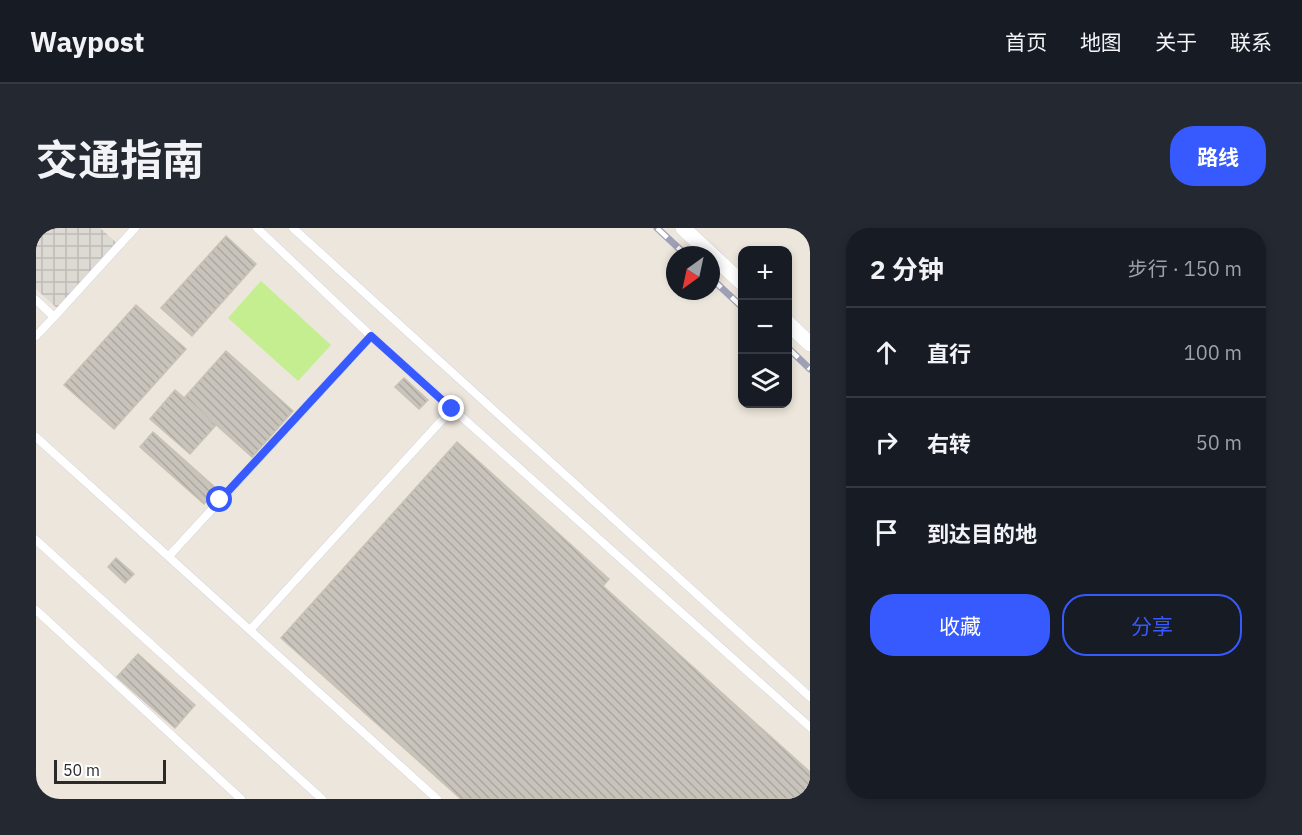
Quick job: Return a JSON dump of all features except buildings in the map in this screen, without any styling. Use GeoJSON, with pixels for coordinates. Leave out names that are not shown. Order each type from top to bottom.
{"type":"FeatureCollection","features":[{"type":"Feature","properties":{"kind":"street"},"geometry":{"type":"LineString","coordinates":[[682,228],[738,278]]}},
{"type":"Feature","properties":{"kind":"street"},"geometry":{"type":"LineString","coordinates":[[792,327],[810,344]]}},
{"type":"Feature","properties":{"kind":"lane"},"geometry":{"type":"LineString","coordinates":[[36,336],[135,228]]}},
{"type":"Feature","properties":{"kind":"lane"},"geometry":{"type":"LineString","coordinates":[[257,228],[371,336],[810,727]]}},
{"type":"Feature","properties":{"kind":"lane"},"geometry":{"type":"LineString","coordinates":[[293,228],[810,697]]}},
{"type":"Feature","properties":{"kind":"lane"},"geometry":{"type":"LineString","coordinates":[[36,300],[54,317]]}},
{"type":"Feature","properties":{"kind":"lane"},"geometry":{"type":"LineString","coordinates":[[169,556],[371,336]]}},
{"type":"Feature","properties":{"kind":"lane"},"geometry":{"type":"LineString","coordinates":[[250,630],[452,409]]}},
{"type":"Feature","properties":{"kind":"lane"},"geometry":{"type":"LineString","coordinates":[[36,437],[437,799]]}},
{"type":"Feature","properties":{"kind":"lane"},"geometry":{"type":"LineString","coordinates":[[36,540],[322,799]]}},
{"type":"Feature","properties":{"kind":"lane"},"geometry":{"type":"LineString","coordinates":[[36,610],[241,799]]}},
{"type":"Feature","properties":{"kind":"green space"},"geometry":{"type":"Polygon","coordinates":[[[261,281],[331,345],[298,381],[228,318],[261,281]]]}},
{"type":"Feature","properties":{"kind":"shaded area"},"geometry":{"type":"Polygon","coordinates":[[[36,228],[100,228],[120,246],[60,311],[36,289],[36,228]]]}},
{"type":"Feature","properties":{"kind":"railway"},"geometry":{"type":"LineString","coordinates":[[657,228],[676,246]]}},
{"type":"Feature","properties":{"kind":"railway"},"geometry":{"type":"LineString","coordinates":[[720,286],[738,303]]}},
{"type":"Feature","properties":{"kind":"railway"},"geometry":{"type":"LineString","coordinates":[[792,352],[810,369]]}},
{"type":"Feature","properties":{"kind":"route"},"geometry":{"type":"LineString","coordinates":[[220,500],[371,336],[452,409]]}}]}
